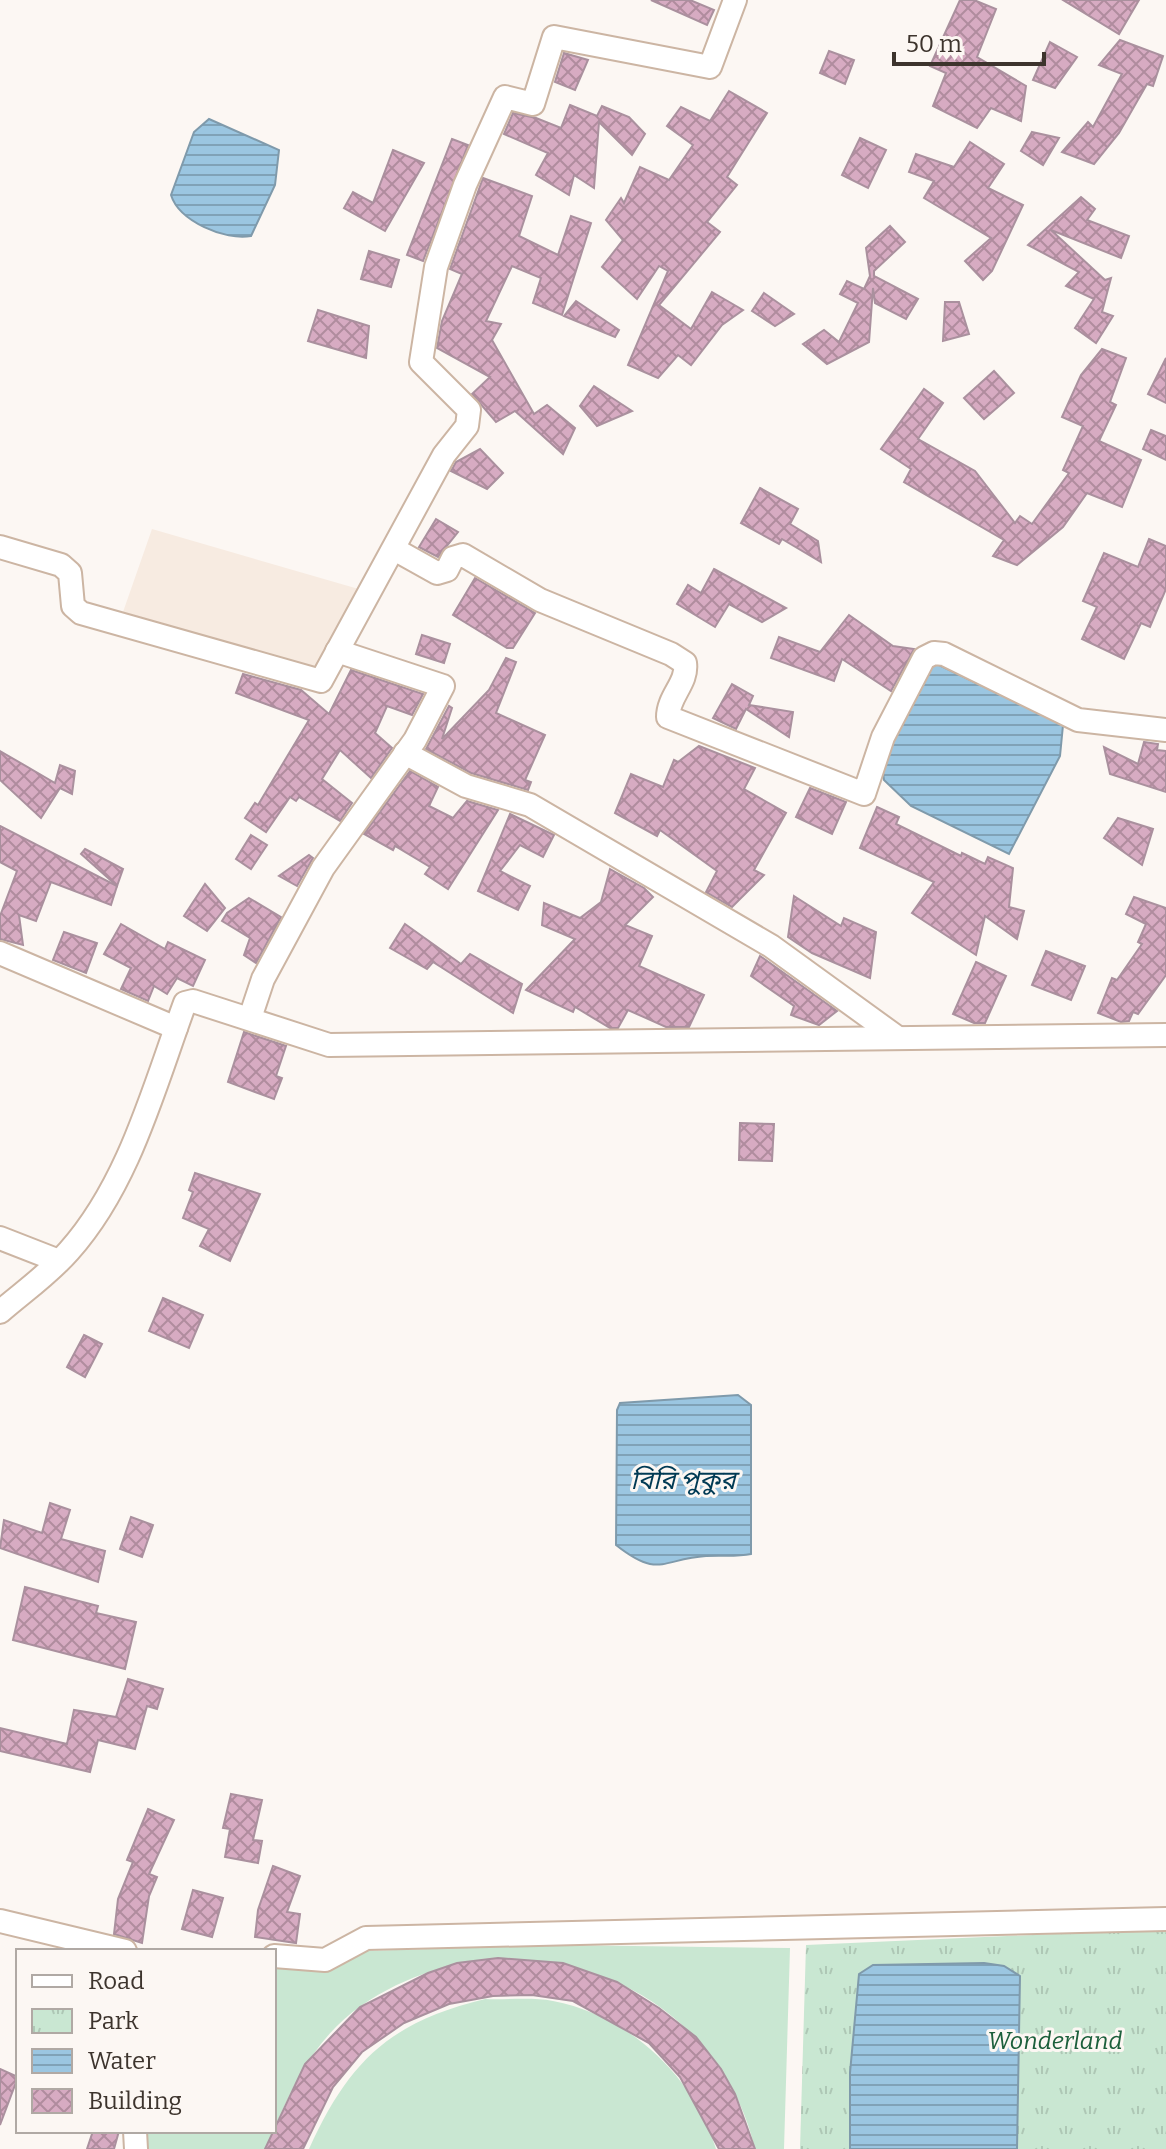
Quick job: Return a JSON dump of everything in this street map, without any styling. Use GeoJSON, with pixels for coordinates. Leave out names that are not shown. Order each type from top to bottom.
{"type":"FeatureCollection","features":[{"type":"Feature","properties":{"kind":"street"},"geometry":{"type":"LineString","coordinates":[[0,547],[61,565],[70,573],[73,606],[81,613],[321,681],[444,455],[467,426],[469,410],[421,362],[436,267],[465,185],[505,97],[533,104],[554,37],[710,67],[735,0]]}},
{"type":"Feature","properties":{"kind":"street"},"geometry":{"type":"LineString","coordinates":[[394,549],[437,573],[447,570],[453,558],[463,555],[540,600],[671,654],[685,663],[686,674],[668,706],[668,717],[864,794],[883,737],[924,658],[934,653],[944,654],[1078,720],[1166,730]]}},
{"type":"Feature","properties":{"kind":"street"},"geometry":{"type":"LineString","coordinates":[[250,1018],[263,979],[323,868],[405,753],[443,686],[337,651]]}},
{"type":"Feature","properties":{"kind":"street"},"geometry":{"type":"LineString","coordinates":[[405,753],[466,786],[530,805],[771,946],[898,1038]]}},
{"type":"Feature","properties":{"kind":"street"},"geometry":{"type":"LineString","coordinates":[[0,953],[176,1028]]}},
{"type":"Feature","properties":{"kind":"street"},"geometry":{"type":"LineString","coordinates":[[0,1312],[59,1261],[98,1213],[125,1161],[185,1003],[193,1001],[329,1045],[1166,1035]]}},
{"type":"Feature","properties":{"kind":"street"},"geometry":{"type":"LineString","coordinates":[[0,1238],[59,1261]]}},
{"type":"Feature","properties":{"kind":"street"},"geometry":{"type":"LineString","coordinates":[[276,1956],[325,1960],[366,1938],[1166,1919]]}},
{"type":"Feature","properties":{"kind":"street"},"geometry":{"type":"LineString","coordinates":[[0,1921],[117,1949]]}},
{"type":"Feature","properties":{"kind":"shaded area"},"geometry":{"type":"Polygon","coordinates":[[[152,529],[362,590],[319,668],[123,612],[152,529]]]}},
{"type":"Feature","properties":{"kind":"green space","name":"Wonderland"},"geometry":{"type":"Polygon","coordinates":[[[1166,1929],[1166,2149],[800,2149],[806,1945],[1166,1929]]]}},
{"type":"Feature","properties":{"kind":"green space"},"geometry":{"type":"Polygon","coordinates":[[[558,1945],[790,1948],[784,2149],[755,2149],[732,2089],[696,2039],[650,2000],[597,1974],[538,1961],[478,1962],[418,1976],[361,2006],[319,2046],[276,2125],[276,1966],[363,1951],[558,1945]]]}},
{"type":"Feature","properties":{"kind":"green space"},"geometry":{"type":"Polygon","coordinates":[[[485,1999],[553,2001],[581,2008],[632,2035],[675,2074],[692,2097],[716,2149],[309,2149],[340,2092],[376,2050],[398,2033],[423,2020],[485,1999]]]}},
{"type":"Feature","properties":{"kind":"green space"},"geometry":{"type":"Polygon","coordinates":[[[140,2133],[272,2133],[265,2149],[141,2149],[140,2133]]]}},
{"type":"Feature","properties":{"kind":"water"},"geometry":{"type":"Polygon","coordinates":[[[209,119],[279,150],[275,185],[251,236],[229,235],[204,227],[183,213],[171,195],[194,132],[209,119]]]}},
{"type":"Feature","properties":{"kind":"water"},"geometry":{"type":"Polygon","coordinates":[[[937,664],[1063,725],[1060,756],[1009,854],[911,806],[884,780],[882,764],[922,673],[937,664]]]}},
{"type":"Feature","properties":{"kind":"water","name":"বিরি পুকুর"},"geometry":{"type":"Polygon","coordinates":[[[738,1395],[751,1405],[751,1554],[706,1556],[652,1564],[616,1545],[617,1410],[620,1403],[738,1395]]]}},
{"type":"Feature","properties":{"kind":"water"},"geometry":{"type":"Polygon","coordinates":[[[984,1963],[1004,1966],[1020,1976],[1017,2149],[850,2149],[850,2073],[859,1974],[873,1965],[984,1963]]]}},
{"type":"Feature","properties":{"kind":"building"},"geometry":{"type":"Polygon","coordinates":[[[651,0],[690,0],[714,10],[707,25],[651,0]]]}},
{"type":"Feature","properties":{"kind":"building"},"geometry":{"type":"Polygon","coordinates":[[[960,0],[974,0],[996,9],[977,57],[1026,86],[1021,121],[991,108],[977,128],[933,106],[946,73],[930,66],[960,0]]]}},
{"type":"Feature","properties":{"kind":"building"},"geometry":{"type":"Polygon","coordinates":[[[1063,0],[1139,0],[1119,34],[1063,0]]]}},
{"type":"Feature","properties":{"kind":"building"},"geometry":{"type":"Polygon","coordinates":[[[1120,40],[1163,56],[1153,86],[1147,84],[1119,133],[1094,164],[1062,152],[1088,122],[1093,127],[1122,74],[1099,65],[1120,40]]]}},
{"type":"Feature","properties":{"kind":"building"},"geometry":{"type":"Polygon","coordinates":[[[1050,42],[1077,57],[1055,88],[1033,80],[1050,42]]]}},
{"type":"Feature","properties":{"kind":"building"},"geometry":{"type":"Polygon","coordinates":[[[829,51],[854,60],[845,84],[820,73],[829,51]]]}},
{"type":"Feature","properties":{"kind":"building"},"geometry":{"type":"Polygon","coordinates":[[[564,53],[588,60],[575,90],[555,82],[564,53]]]}},
{"type":"Feature","properties":{"kind":"building"},"geometry":{"type":"Polygon","coordinates":[[[729,91],[767,113],[727,177],[737,185],[707,222],[720,232],[659,305],[691,329],[712,292],[743,310],[722,325],[691,365],[678,355],[658,378],[628,365],[668,271],[659,266],[637,299],[602,267],[623,240],[606,220],[621,198],[624,203],[640,167],[669,180],[693,145],[667,126],[681,107],[710,121],[729,91]]]}},
{"type":"Feature","properties":{"kind":"building"},"geometry":{"type":"Polygon","coordinates":[[[570,105],[597,116],[602,106],[629,117],[645,134],[632,155],[599,122],[594,188],[574,175],[569,195],[536,175],[548,153],[504,134],[513,113],[561,128],[570,105]]]}},
{"type":"Feature","properties":{"kind":"building"},"geometry":{"type":"Polygon","coordinates":[[[1032,132],[1059,138],[1043,165],[1021,151],[1032,132]]]}},
{"type":"Feature","properties":{"kind":"building"},"geometry":{"type":"Polygon","coordinates":[[[860,138],[886,150],[868,188],[842,175],[860,138]]]}},
{"type":"Feature","properties":{"kind":"building"},"geometry":{"type":"Polygon","coordinates":[[[452,139],[468,145],[423,261],[407,255],[452,139]]]}},
{"type":"Feature","properties":{"kind":"building"},"geometry":{"type":"Polygon","coordinates":[[[970,142],[1004,164],[988,188],[1023,205],[992,271],[983,280],[965,261],[991,238],[924,198],[934,181],[909,172],[916,154],[954,167],[970,142]]]}},
{"type":"Feature","properties":{"kind":"building"},"geometry":{"type":"Polygon","coordinates":[[[393,150],[424,163],[385,231],[344,208],[353,192],[373,203],[393,150]]]}},
{"type":"Feature","properties":{"kind":"building"},"geometry":{"type":"Polygon","coordinates":[[[483,178],[532,196],[519,236],[558,255],[571,216],[591,223],[562,315],[533,303],[541,278],[512,266],[486,321],[501,324],[492,340],[534,414],[547,405],[575,428],[563,454],[515,411],[496,422],[472,394],[490,377],[437,348],[442,321],[462,274],[450,269],[483,178]]]}},
{"type":"Feature","properties":{"kind":"building"},"geometry":{"type":"Polygon","coordinates":[[[1081,197],[1095,209],[1087,220],[1129,236],[1121,258],[1051,230],[1105,280],[1111,278],[1102,312],[1113,316],[1096,343],[1075,328],[1094,299],[1066,286],[1079,272],[1028,245],[1081,197]]]}},
{"type":"Feature","properties":{"kind":"building"},"geometry":{"type":"Polygon","coordinates":[[[890,226],[905,242],[874,271],[874,276],[918,299],[906,319],[875,303],[873,288],[869,342],[827,364],[803,344],[824,330],[839,342],[858,303],[840,294],[847,281],[864,289],[870,276],[866,248],[890,226]]]}},
{"type":"Feature","properties":{"kind":"building"},"geometry":{"type":"Polygon","coordinates":[[[369,251],[399,260],[391,287],[361,279],[369,251]]]}},
{"type":"Feature","properties":{"kind":"building"},"geometry":{"type":"Polygon","coordinates":[[[764,293],[794,314],[775,326],[752,311],[764,293]]]}},
{"type":"Feature","properties":{"kind":"building"},"geometry":{"type":"Polygon","coordinates":[[[576,301],[619,330],[615,337],[564,316],[576,301]]]}},
{"type":"Feature","properties":{"kind":"building"},"geometry":{"type":"Polygon","coordinates":[[[945,302],[959,302],[969,334],[943,341],[945,302]]]}},
{"type":"Feature","properties":{"kind":"building"},"geometry":{"type":"Polygon","coordinates":[[[318,310],[369,326],[366,358],[308,341],[318,310]]]}},
{"type":"Feature","properties":{"kind":"building"},"geometry":{"type":"Polygon","coordinates":[[[1102,349],[1126,358],[1110,402],[1116,405],[1099,441],[1141,460],[1122,507],[1087,493],[1063,527],[1017,565],[993,556],[1004,540],[904,482],[911,469],[881,449],[924,389],[943,403],[918,439],[975,471],[1015,523],[1020,516],[1032,524],[1069,473],[1063,470],[1083,426],[1062,417],[1081,375],[1102,349]]]}},
{"type":"Feature","properties":{"kind":"building"},"geometry":{"type":"Polygon","coordinates":[[[1166,358],[1166,403],[1148,394],[1166,358]]]}},
{"type":"Feature","properties":{"kind":"building"},"geometry":{"type":"Polygon","coordinates":[[[994,371],[1014,393],[984,419],[964,398],[994,371]]]}},
{"type":"Feature","properties":{"kind":"building"},"geometry":{"type":"Polygon","coordinates":[[[594,386],[632,411],[597,426],[580,406],[594,386]]]}},
{"type":"Feature","properties":{"kind":"building"},"geometry":{"type":"Polygon","coordinates":[[[1151,430],[1166,436],[1166,460],[1143,449],[1151,430]]]}},
{"type":"Feature","properties":{"kind":"building"},"geometry":{"type":"Polygon","coordinates":[[[480,449],[503,473],[487,489],[451,471],[456,462],[480,449]]]}},
{"type":"Feature","properties":{"kind":"building"},"geometry":{"type":"Polygon","coordinates":[[[760,488],[798,509],[790,524],[818,541],[821,562],[782,539],[779,544],[741,523],[760,488]]]}},
{"type":"Feature","properties":{"kind":"building"},"geometry":{"type":"Polygon","coordinates":[[[436,519],[458,532],[438,557],[419,547],[436,519]]]}},
{"type":"Feature","properties":{"kind":"building"},"geometry":{"type":"Polygon","coordinates":[[[1149,539],[1166,546],[1166,589],[1150,627],[1141,623],[1124,659],[1082,639],[1097,607],[1083,601],[1104,553],[1138,567],[1149,539]]]}},
{"type":"Feature","properties":{"kind":"building"},"geometry":{"type":"Polygon","coordinates":[[[714,569],[786,608],[762,622],[729,604],[715,627],[677,604],[688,585],[701,593],[714,569]]]}},
{"type":"Feature","properties":{"kind":"building"},"geometry":{"type":"Polygon","coordinates":[[[475,578],[535,613],[513,648],[507,648],[453,615],[475,578]]]}},
{"type":"Feature","properties":{"kind":"building"},"geometry":{"type":"Polygon","coordinates":[[[849,615],[893,646],[914,649],[891,691],[842,659],[834,681],[771,658],[779,637],[820,652],[849,615]]]}},
{"type":"Feature","properties":{"kind":"building"},"geometry":{"type":"Polygon","coordinates":[[[422,635],[450,644],[444,663],[416,654],[422,635]]]}},
{"type":"Feature","properties":{"kind":"building"},"geometry":{"type":"Polygon","coordinates":[[[506,658],[516,662],[496,713],[545,735],[525,780],[531,782],[528,790],[471,773],[426,749],[449,706],[452,708],[442,739],[489,690],[506,658]]]}},
{"type":"Feature","properties":{"kind":"building"},"geometry":{"type":"Polygon","coordinates":[[[351,670],[423,694],[412,715],[387,706],[375,733],[392,748],[371,778],[340,750],[322,779],[352,803],[340,821],[299,797],[296,801],[290,797],[266,832],[245,818],[255,803],[258,805],[309,720],[236,693],[243,674],[301,690],[329,714],[351,670]]]}},
{"type":"Feature","properties":{"kind":"building"},"geometry":{"type":"Polygon","coordinates":[[[732,684],[753,696],[749,705],[793,712],[789,737],[746,709],[736,729],[713,718],[732,684]]]}},
{"type":"Feature","properties":{"kind":"building"},"geometry":{"type":"Polygon","coordinates":[[[1144,742],[1158,744],[1157,750],[1166,751],[1166,792],[1110,774],[1104,747],[1138,764],[1144,742]]]}},
{"type":"Feature","properties":{"kind":"building"},"geometry":{"type":"Polygon","coordinates":[[[699,746],[755,768],[744,789],[786,813],[754,870],[764,875],[732,907],[706,892],[717,871],[660,830],[657,836],[615,813],[631,774],[663,787],[674,760],[678,762],[699,746]]]}},
{"type":"Feature","properties":{"kind":"building"},"geometry":{"type":"Polygon","coordinates":[[[0,751],[55,783],[60,765],[75,771],[72,794],[60,788],[41,818],[0,780],[0,751]]]}},
{"type":"Feature","properties":{"kind":"building"},"geometry":{"type":"Polygon","coordinates":[[[410,771],[438,787],[429,806],[453,818],[467,801],[498,810],[448,889],[425,874],[430,867],[395,846],[393,850],[364,834],[410,771]]]}},
{"type":"Feature","properties":{"kind":"building"},"geometry":{"type":"Polygon","coordinates":[[[810,788],[846,802],[832,834],[796,817],[810,788]]]}},
{"type":"Feature","properties":{"kind":"building"},"geometry":{"type":"Polygon","coordinates":[[[877,807],[899,817],[896,824],[961,856],[962,853],[985,864],[988,857],[1013,868],[1009,907],[1024,911],[1017,939],[985,916],[976,955],[912,913],[934,882],[860,848],[877,807]]]}},
{"type":"Feature","properties":{"kind":"building"},"geometry":{"type":"Polygon","coordinates":[[[510,814],[554,835],[543,857],[520,845],[500,871],[530,886],[518,910],[478,891],[510,814]]]}},
{"type":"Feature","properties":{"kind":"building"},"geometry":{"type":"Polygon","coordinates":[[[1118,818],[1153,829],[1142,865],[1104,838],[1118,818]]]}},
{"type":"Feature","properties":{"kind":"building"},"geometry":{"type":"Polygon","coordinates":[[[0,826],[117,886],[111,905],[51,882],[36,921],[19,915],[23,945],[0,939],[0,916],[17,871],[0,862],[0,826]]]}},
{"type":"Feature","properties":{"kind":"building"},"geometry":{"type":"Polygon","coordinates":[[[251,835],[267,845],[251,869],[236,859],[251,835]]]}},
{"type":"Feature","properties":{"kind":"building"},"geometry":{"type":"Polygon","coordinates":[[[85,849],[123,869],[117,886],[81,854],[85,849]]]}},
{"type":"Feature","properties":{"kind":"building"},"geometry":{"type":"Polygon","coordinates":[[[309,855],[313,858],[297,886],[279,876],[309,855]]]}},
{"type":"Feature","properties":{"kind":"building"},"geometry":{"type":"Polygon","coordinates":[[[610,869],[644,888],[653,897],[625,925],[652,936],[639,966],[704,995],[689,1027],[666,1027],[628,1010],[618,1028],[610,1028],[575,1007],[573,1012],[526,990],[575,939],[542,925],[544,903],[580,918],[601,902],[610,869]]]}},
{"type":"Feature","properties":{"kind":"building"},"geometry":{"type":"Polygon","coordinates":[[[205,884],[225,908],[207,931],[184,916],[205,884]]]}},
{"type":"Feature","properties":{"kind":"building"},"geometry":{"type":"Polygon","coordinates":[[[794,896],[841,926],[844,918],[876,932],[870,978],[812,953],[788,937],[794,896]]]}},
{"type":"Feature","properties":{"kind":"building"},"geometry":{"type":"Polygon","coordinates":[[[1134,897],[1166,908],[1166,975],[1138,1014],[1133,1012],[1129,1021],[1121,1022],[1098,1013],[1112,978],[1117,980],[1142,944],[1138,942],[1146,924],[1126,914],[1134,897]]]}},
{"type":"Feature","properties":{"kind":"building"},"geometry":{"type":"Polygon","coordinates":[[[249,898],[281,917],[256,963],[244,955],[250,938],[222,921],[227,913],[249,898]]]}},
{"type":"Feature","properties":{"kind":"building"},"geometry":{"type":"Polygon","coordinates":[[[121,924],[165,949],[168,942],[205,960],[193,986],[177,978],[167,994],[154,986],[148,1001],[121,989],[131,968],[104,954],[121,924]]]}},
{"type":"Feature","properties":{"kind":"building"},"geometry":{"type":"Polygon","coordinates":[[[405,924],[461,964],[470,954],[522,984],[513,1013],[433,962],[427,969],[390,948],[405,924]]]}},
{"type":"Feature","properties":{"kind":"building"},"geometry":{"type":"Polygon","coordinates":[[[64,932],[97,943],[86,973],[53,960],[64,932]]]}},
{"type":"Feature","properties":{"kind":"building"},"geometry":{"type":"Polygon","coordinates":[[[1046,951],[1085,966],[1071,1000],[1032,985],[1046,951]]]}},
{"type":"Feature","properties":{"kind":"building"},"geometry":{"type":"Polygon","coordinates":[[[760,956],[837,1011],[819,1025],[791,1015],[794,1006],[751,976],[760,956]]]}},
{"type":"Feature","properties":{"kind":"building"},"geometry":{"type":"Polygon","coordinates":[[[976,962],[1006,976],[985,1023],[974,1023],[953,1014],[976,962]]]}},
{"type":"Feature","properties":{"kind":"building"},"geometry":{"type":"Polygon","coordinates":[[[244,1032],[286,1046],[276,1076],[282,1078],[274,1099],[228,1082],[244,1032]]]}},
{"type":"Feature","properties":{"kind":"building"},"geometry":{"type":"Polygon","coordinates":[[[740,1123],[774,1124],[772,1161],[739,1160],[740,1123]]]}},
{"type":"Feature","properties":{"kind":"building"},"geometry":{"type":"Polygon","coordinates":[[[195,1173],[260,1194],[230,1261],[200,1246],[209,1229],[183,1218],[193,1192],[189,1190],[195,1173]]]}},
{"type":"Feature","properties":{"kind":"building"},"geometry":{"type":"Polygon","coordinates":[[[163,1298],[203,1315],[189,1348],[149,1331],[163,1298]]]}},
{"type":"Feature","properties":{"kind":"building"},"geometry":{"type":"Polygon","coordinates":[[[84,1335],[102,1344],[85,1377],[67,1367],[84,1335]]]}},
{"type":"Feature","properties":{"kind":"building"},"geometry":{"type":"Polygon","coordinates":[[[50,1503],[70,1510],[61,1539],[105,1551],[98,1582],[0,1548],[4,1520],[42,1533],[50,1503]]]}},
{"type":"Feature","properties":{"kind":"building"},"geometry":{"type":"Polygon","coordinates":[[[131,1517],[153,1525],[142,1557],[120,1549],[131,1517]]]}},
{"type":"Feature","properties":{"kind":"building"},"geometry":{"type":"Polygon","coordinates":[[[25,1587],[98,1606],[96,1613],[136,1622],[125,1669],[13,1640],[25,1587]]]}},
{"type":"Feature","properties":{"kind":"building"},"geometry":{"type":"Polygon","coordinates":[[[128,1679],[163,1689],[157,1709],[147,1706],[135,1749],[98,1740],[90,1772],[0,1751],[0,1728],[67,1744],[74,1710],[116,1717],[128,1679]]]}},
{"type":"Feature","properties":{"kind":"building"},"geometry":{"type":"Polygon","coordinates":[[[231,1794],[262,1800],[253,1840],[262,1841],[258,1863],[225,1857],[230,1829],[223,1828],[231,1794]]]}},
{"type":"Feature","properties":{"kind":"building"},"geometry":{"type":"Polygon","coordinates":[[[148,1809],[174,1820],[149,1874],[157,1877],[149,1896],[142,1943],[114,1934],[118,1899],[133,1862],[127,1860],[148,1809]]]}},
{"type":"Feature","properties":{"kind":"building"},"geometry":{"type":"Polygon","coordinates":[[[273,1866],[300,1876],[287,1912],[300,1914],[296,1943],[255,1937],[258,1910],[273,1866]]]}},
{"type":"Feature","properties":{"kind":"building"},"geometry":{"type":"Polygon","coordinates":[[[193,1890],[223,1898],[212,1937],[182,1929],[193,1890]]]}},
{"type":"Feature","properties":{"kind":"building"},"geometry":{"type":"Polygon","coordinates":[[[498,1958],[563,1963],[617,1982],[659,2008],[696,2037],[721,2069],[735,2094],[755,2149],[719,2149],[680,2077],[649,2043],[573,2001],[532,1995],[493,1996],[449,2004],[404,2023],[362,2052],[333,2087],[303,2149],[265,2149],[273,2133],[276,2133],[276,2126],[305,2064],[360,2007],[428,1973],[457,1963],[498,1958]]]}},
{"type":"Feature","properties":{"kind":"building"},"geometry":{"type":"Polygon","coordinates":[[[0,2069],[16,2076],[16,2082],[0,2125],[0,2069]]]}},
{"type":"Feature","properties":{"kind":"building"},"geometry":{"type":"Polygon","coordinates":[[[92,2133],[118,2133],[114,2149],[87,2149],[92,2133]]]}}]}
